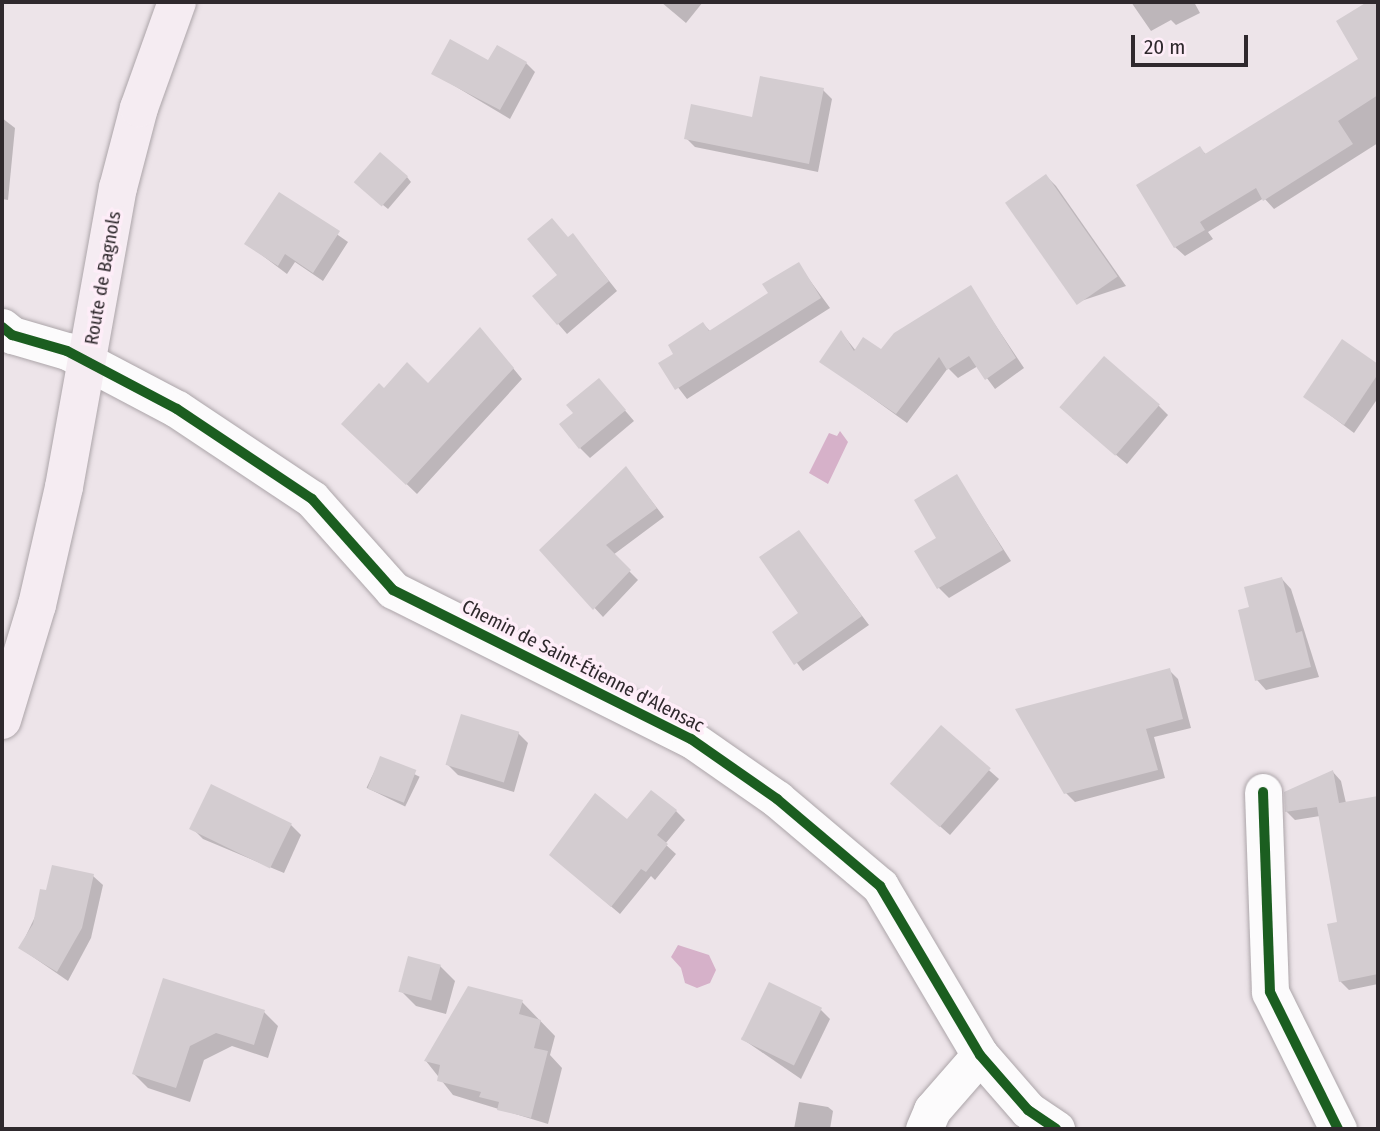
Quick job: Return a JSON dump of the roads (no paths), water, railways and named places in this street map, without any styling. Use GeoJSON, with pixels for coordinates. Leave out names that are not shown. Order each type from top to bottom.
{"type":"FeatureCollection","features":[{"type":"Feature","properties":{"kind":"main road","name":"Route de Bagnols"},"geometry":{"type":"LineString","coordinates":[[2,720],[49,558],[88,363],[118,188],[139,108],[177,2]]}},
{"type":"Feature","properties":{"kind":"street","name":"Chemin de Saint-Étienne d'Alensac"},"geometry":{"type":"LineString","coordinates":[[2,327],[88,363],[177,409],[312,499],[393,590],[691,739],[778,799],[880,886],[980,1055],[1028,1110],[1056,1129]]}},
{"type":"Feature","properties":{"kind":"street"},"geometry":{"type":"LineString","coordinates":[[1263,792],[1270,992],[1338,1129]]}},
{"type":"Feature","properties":{"kind":"street"},"geometry":{"type":"LineString","coordinates":[[923,1129],[932,1110],[980,1055]]}}]}
